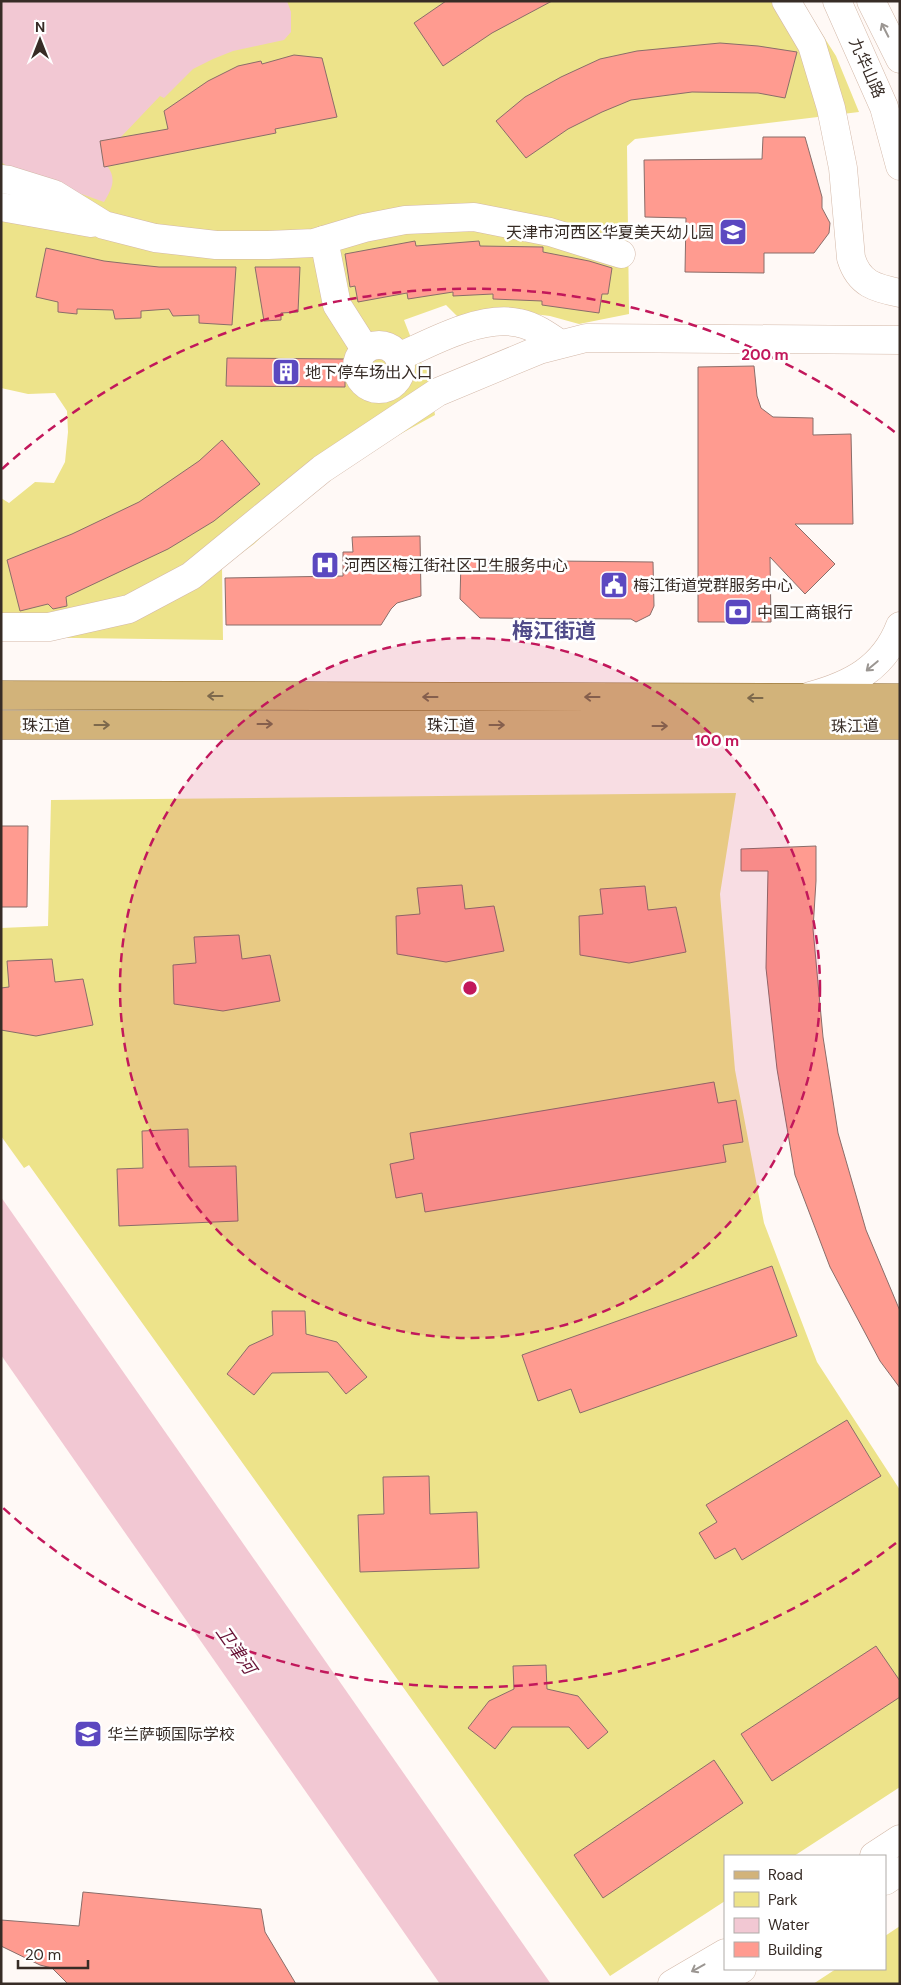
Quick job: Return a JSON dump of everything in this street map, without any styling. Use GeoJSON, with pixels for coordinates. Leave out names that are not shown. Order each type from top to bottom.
{"type":"FeatureCollection","features":[{"type":"Feature","properties":{"kind":"main road","name":"珠江道"},"geometry":{"type":"LineString","coordinates":[[1,695],[804,698],[897,695]]}},
{"type":"Feature","properties":{"kind":"main road"},"geometry":{"type":"LineString","coordinates":[[810,726],[854,718],[874,710],[897,695]]}},
{"type":"Feature","properties":{"kind":"main road","name":"珠江道"},"geometry":{"type":"LineString","coordinates":[[1,725],[900,725]]}},
{"type":"Feature","properties":{"kind":"street"},"geometry":{"type":"LineString","coordinates":[[786,1],[812,45],[831,108],[844,168],[851,258],[855,271],[869,285],[900,293]]}},
{"type":"Feature","properties":{"kind":"street","name":"九华山路"},"geometry":{"type":"LineString","coordinates":[[837,1],[892,104],[900,166]]}},
{"type":"Feature","properties":{"kind":"street","name":"九华山路"},"geometry":{"type":"LineString","coordinates":[[871,1],[900,59]]}},
{"type":"Feature","properties":{"kind":"street"},"geometry":{"type":"LineString","coordinates":[[1,180],[9,180],[54,194],[104,225]]}},
{"type":"Feature","properties":{"kind":"street"},"geometry":{"type":"LineString","coordinates":[[1,207],[104,225],[155,238],[216,245],[314,243],[364,228],[405,220],[474,217],[550,232],[621,254]]}},
{"type":"Feature","properties":{"kind":"street"},"geometry":{"type":"LineString","coordinates":[[324,240],[337,305],[365,349]]}},
{"type":"Feature","properties":{"kind":"street"},"geometry":{"type":"LineString","coordinates":[[399,357],[463,329],[503,322],[518,322],[536,329],[560,344]]}},
{"type":"Feature","properties":{"kind":"street"},"geometry":{"type":"LineString","coordinates":[[1,626],[49,626],[129,609],[191,576],[322,469],[438,392],[515,360],[560,344],[586,338],[900,340]]}},
{"type":"Feature","properties":{"kind":"street"},"geometry":{"type":"LineString","coordinates":[[384,345],[399,357],[401,370],[399,376],[390,386],[376,389],[363,382],[357,369],[360,355],[365,349],[384,345]]}},
{"type":"Feature","properties":{"kind":"street"},"geometry":{"type":"LineString","coordinates":[[390,386],[406,413]]}},
{"type":"Feature","properties":{"kind":"street"},"geometry":{"type":"LineString","coordinates":[[804,698],[829,691],[847,683],[875,665],[895,638],[900,626]]}},
{"type":"Feature","properties":{"kind":"street"},"geometry":{"type":"LineString","coordinates":[[876,1855],[900,1839]]}},
{"type":"Feature","properties":{"kind":"street"},"geometry":{"type":"LineString","coordinates":[[886,1880],[900,1871]]}},
{"type":"Feature","properties":{"kind":"street"},"geometry":{"type":"LineString","coordinates":[[672,1984],[724,1954]]}},
{"type":"Feature","properties":{"kind":"street"},"geometry":{"type":"LineString","coordinates":[[712,1984],[740,1970]]}},
{"type":"Feature","properties":{"kind":"green space"},"geometry":{"type":"Polygon","coordinates":[[[1,1],[801,1],[836,56],[859,112],[635,139],[627,146],[629,314],[579,324],[550,316],[503,310],[458,317],[446,305],[404,320],[420,361],[428,372],[435,415],[375,448],[300,500],[254,544],[222,567],[223,640],[1,637],[1,498],[9,503],[35,482],[54,483],[65,462],[68,432],[67,411],[55,393],[28,394],[1,388],[1,1]]]}},
{"type":"Feature","properties":{"kind":"green space"},"geometry":{"type":"Polygon","coordinates":[[[736,793],[720,894],[735,1070],[764,1223],[817,1362],[900,1490],[900,1787],[796,1855],[724,1855],[724,1902],[610,1976],[29,1165],[24,1168],[1,1136],[1,928],[48,926],[51,800],[736,793]]]}},
{"type":"Feature","properties":{"kind":"green space"},"geometry":{"type":"Polygon","coordinates":[[[900,1926],[900,1984],[813,1984],[834,1970],[886,1970],[886,1935],[900,1926]]]}},
{"type":"Feature","properties":{"kind":"water"},"geometry":{"type":"Polygon","coordinates":[[[1,1],[287,1],[291,12],[291,32],[284,40],[233,51],[193,69],[164,98],[160,96],[120,138],[100,141],[104,167],[108,167],[113,181],[104,202],[11,169],[1,162],[1,1]]]}},
{"type":"Feature","properties":{"kind":"water","name":"卫津河"},"geometry":{"type":"Polygon","coordinates":[[[1,1197],[551,1984],[440,1984],[1,1355],[1,1197]]]}},
{"type":"Feature","properties":{"kind":"building"},"geometry":{"type":"Polygon","coordinates":[[[446,1],[552,1],[492,33],[443,66],[414,23],[446,1]]]}},
{"type":"Feature","properties":{"kind":"building"},"geometry":{"type":"Polygon","coordinates":[[[720,43],[797,52],[785,98],[758,93],[692,92],[631,100],[568,129],[526,158],[496,121],[525,97],[561,77],[600,59],[637,51],[720,43]]]}},
{"type":"Feature","properties":{"kind":"building"},"geometry":{"type":"Polygon","coordinates":[[[294,55],[322,58],[337,117],[275,129],[276,133],[104,167],[100,141],[168,129],[164,111],[208,81],[238,66],[261,61],[262,64],[294,55]]]}},
{"type":"Feature","properties":{"kind":"building"},"geometry":{"type":"Polygon","coordinates":[[[763,137],[805,137],[822,197],[822,208],[830,223],[829,233],[814,253],[764,253],[764,273],[685,272],[686,218],[645,217],[644,160],[762,159],[763,137]]]}},
{"type":"Feature","properties":{"kind":"building"},"geometry":{"type":"Polygon","coordinates":[[[415,241],[416,246],[479,241],[480,246],[543,247],[543,252],[589,261],[612,268],[608,294],[602,294],[599,313],[542,305],[542,301],[493,299],[493,294],[453,296],[453,292],[408,299],[407,293],[358,302],[355,286],[350,287],[345,254],[415,241]]]}},
{"type":"Feature","properties":{"kind":"building"},"geometry":{"type":"Polygon","coordinates":[[[46,248],[104,261],[159,267],[236,267],[232,325],[199,323],[199,315],[173,316],[169,309],[141,311],[141,318],[115,319],[113,310],[77,309],[77,314],[58,312],[58,302],[36,297],[46,248]]]}},
{"type":"Feature","properties":{"kind":"building"},"geometry":{"type":"Polygon","coordinates":[[[255,267],[300,267],[298,312],[281,313],[281,320],[264,321],[255,267]]]}},
{"type":"Feature","properties":{"kind":"building","name":"地下停车场出入口"},"geometry":{"type":"Polygon","coordinates":[[[227,358],[345,359],[345,387],[226,386],[227,358]]]}},
{"type":"Feature","properties":{"kind":"building"},"geometry":{"type":"Polygon","coordinates":[[[754,366],[757,396],[761,408],[773,417],[813,418],[813,435],[851,434],[853,524],[795,524],[835,564],[805,594],[770,557],[771,622],[698,622],[698,367],[754,366]]]}},
{"type":"Feature","properties":{"kind":"building"},"geometry":{"type":"Polygon","coordinates":[[[222,440],[260,484],[214,521],[168,549],[66,597],[67,606],[53,609],[48,604],[20,611],[7,560],[72,534],[139,502],[199,461],[222,440]]]}},
{"type":"Feature","properties":{"kind":"building"},"geometry":{"type":"Polygon","coordinates":[[[420,536],[421,596],[397,603],[381,625],[226,625],[225,578],[343,576],[343,552],[353,552],[352,537],[420,536]]]}},
{"type":"Feature","properties":{"kind":"building"},"geometry":{"type":"Polygon","coordinates":[[[461,560],[653,562],[654,606],[650,615],[636,622],[631,619],[480,618],[460,599],[461,560]]]}},
{"type":"Feature","properties":{"kind":"building"},"geometry":{"type":"Polygon","coordinates":[[[1,826],[28,826],[27,907],[1,907],[1,826]]]}},
{"type":"Feature","properties":{"kind":"building"},"geometry":{"type":"Polygon","coordinates":[[[816,846],[813,929],[823,1037],[838,1133],[866,1230],[900,1311],[900,1388],[880,1361],[830,1267],[795,1175],[777,1069],[766,968],[768,871],[741,871],[741,849],[816,846]]]}},
{"type":"Feature","properties":{"kind":"building"},"geometry":{"type":"Polygon","coordinates":[[[462,885],[465,909],[494,906],[504,951],[446,962],[397,954],[396,916],[420,914],[417,888],[462,885]]]}},
{"type":"Feature","properties":{"kind":"building"},"geometry":{"type":"Polygon","coordinates":[[[645,886],[648,910],[676,907],[686,952],[629,963],[580,955],[579,916],[603,914],[600,889],[645,886]]]}},
{"type":"Feature","properties":{"kind":"building"},"geometry":{"type":"Polygon","coordinates":[[[239,935],[242,959],[270,955],[280,1001],[223,1011],[174,1004],[173,965],[196,963],[194,937],[239,935]]]}},
{"type":"Feature","properties":{"kind":"building"},"geometry":{"type":"Polygon","coordinates":[[[52,959],[55,982],[83,979],[93,1025],[36,1036],[1,1030],[1,988],[9,987],[7,961],[52,959]]]}},
{"type":"Feature","properties":{"kind":"building"},"geometry":{"type":"Polygon","coordinates":[[[714,1082],[718,1103],[736,1100],[743,1142],[723,1145],[726,1162],[425,1212],[422,1193],[396,1198],[390,1164],[414,1159],[410,1133],[714,1082]]]}},
{"type":"Feature","properties":{"kind":"building"},"geometry":{"type":"Polygon","coordinates":[[[188,1129],[189,1167],[236,1166],[238,1221],[119,1226],[117,1169],[143,1168],[142,1131],[188,1129]]]}},
{"type":"Feature","properties":{"kind":"building"},"geometry":{"type":"Polygon","coordinates":[[[772,1266],[797,1336],[580,1413],[571,1389],[538,1401],[522,1355],[772,1266]]]}},
{"type":"Feature","properties":{"kind":"building"},"geometry":{"type":"Polygon","coordinates":[[[272,1311],[305,1311],[306,1334],[337,1342],[367,1377],[346,1394],[328,1372],[272,1373],[254,1395],[227,1374],[249,1346],[273,1335],[272,1311]]]}},
{"type":"Feature","properties":{"kind":"building"},"geometry":{"type":"Polygon","coordinates":[[[847,1420],[881,1476],[742,1560],[735,1548],[715,1559],[699,1533],[717,1522],[706,1505],[847,1420]]]}},
{"type":"Feature","properties":{"kind":"building"},"geometry":{"type":"Polygon","coordinates":[[[429,1476],[430,1514],[477,1512],[479,1568],[360,1572],[358,1515],[384,1514],[383,1477],[429,1476]]]}},
{"type":"Feature","properties":{"kind":"building"},"geometry":{"type":"Polygon","coordinates":[[[876,1646],[900,1681],[900,1697],[772,1781],[741,1734],[876,1646]]]}},
{"type":"Feature","properties":{"kind":"building"},"geometry":{"type":"Polygon","coordinates":[[[546,1665],[547,1689],[578,1696],[608,1732],[588,1749],[569,1727],[512,1727],[495,1749],[468,1728],[489,1701],[514,1689],[513,1666],[546,1665]]]}},
{"type":"Feature","properties":{"kind":"building"},"geometry":{"type":"Polygon","coordinates":[[[714,1760],[743,1803],[603,1898],[574,1855],[714,1760]]]}},
{"type":"Feature","properties":{"kind":"building"},"geometry":{"type":"Polygon","coordinates":[[[83,1892],[261,1909],[265,1932],[296,1984],[68,1984],[52,1968],[40,1965],[1,1946],[1,1920],[79,1926],[83,1892]]]}},
{"type":"Feature","properties":{"kind":"place","name":"天津市河西区华夏美天幼儿园"},"geometry":{"type":"Point","coordinates":[733,232]}},
{"type":"Feature","properties":{"kind":"place","name":"地下停车场出入口"},"geometry":{"type":"Point","coordinates":[286,372]}},
{"type":"Feature","properties":{"kind":"place","name":"河西区梅江街社区卫生服务中心"},"geometry":{"type":"Point","coordinates":[325,565]}},
{"type":"Feature","properties":{"kind":"place","name":"梅江街道党群服务中心"},"geometry":{"type":"Point","coordinates":[614,585]}},
{"type":"Feature","properties":{"kind":"place","name":"中国工商银行"},"geometry":{"type":"Point","coordinates":[738,612]}},
{"type":"Feature","properties":{"kind":"place","name":"华兰萨顿国际学校"},"geometry":{"type":"Point","coordinates":[88,1734]}},
{"type":"Feature","properties":{"kind":"district","name":"梅江街道"},"geometry":{"type":"Point","coordinates":[554,631]}}]}
